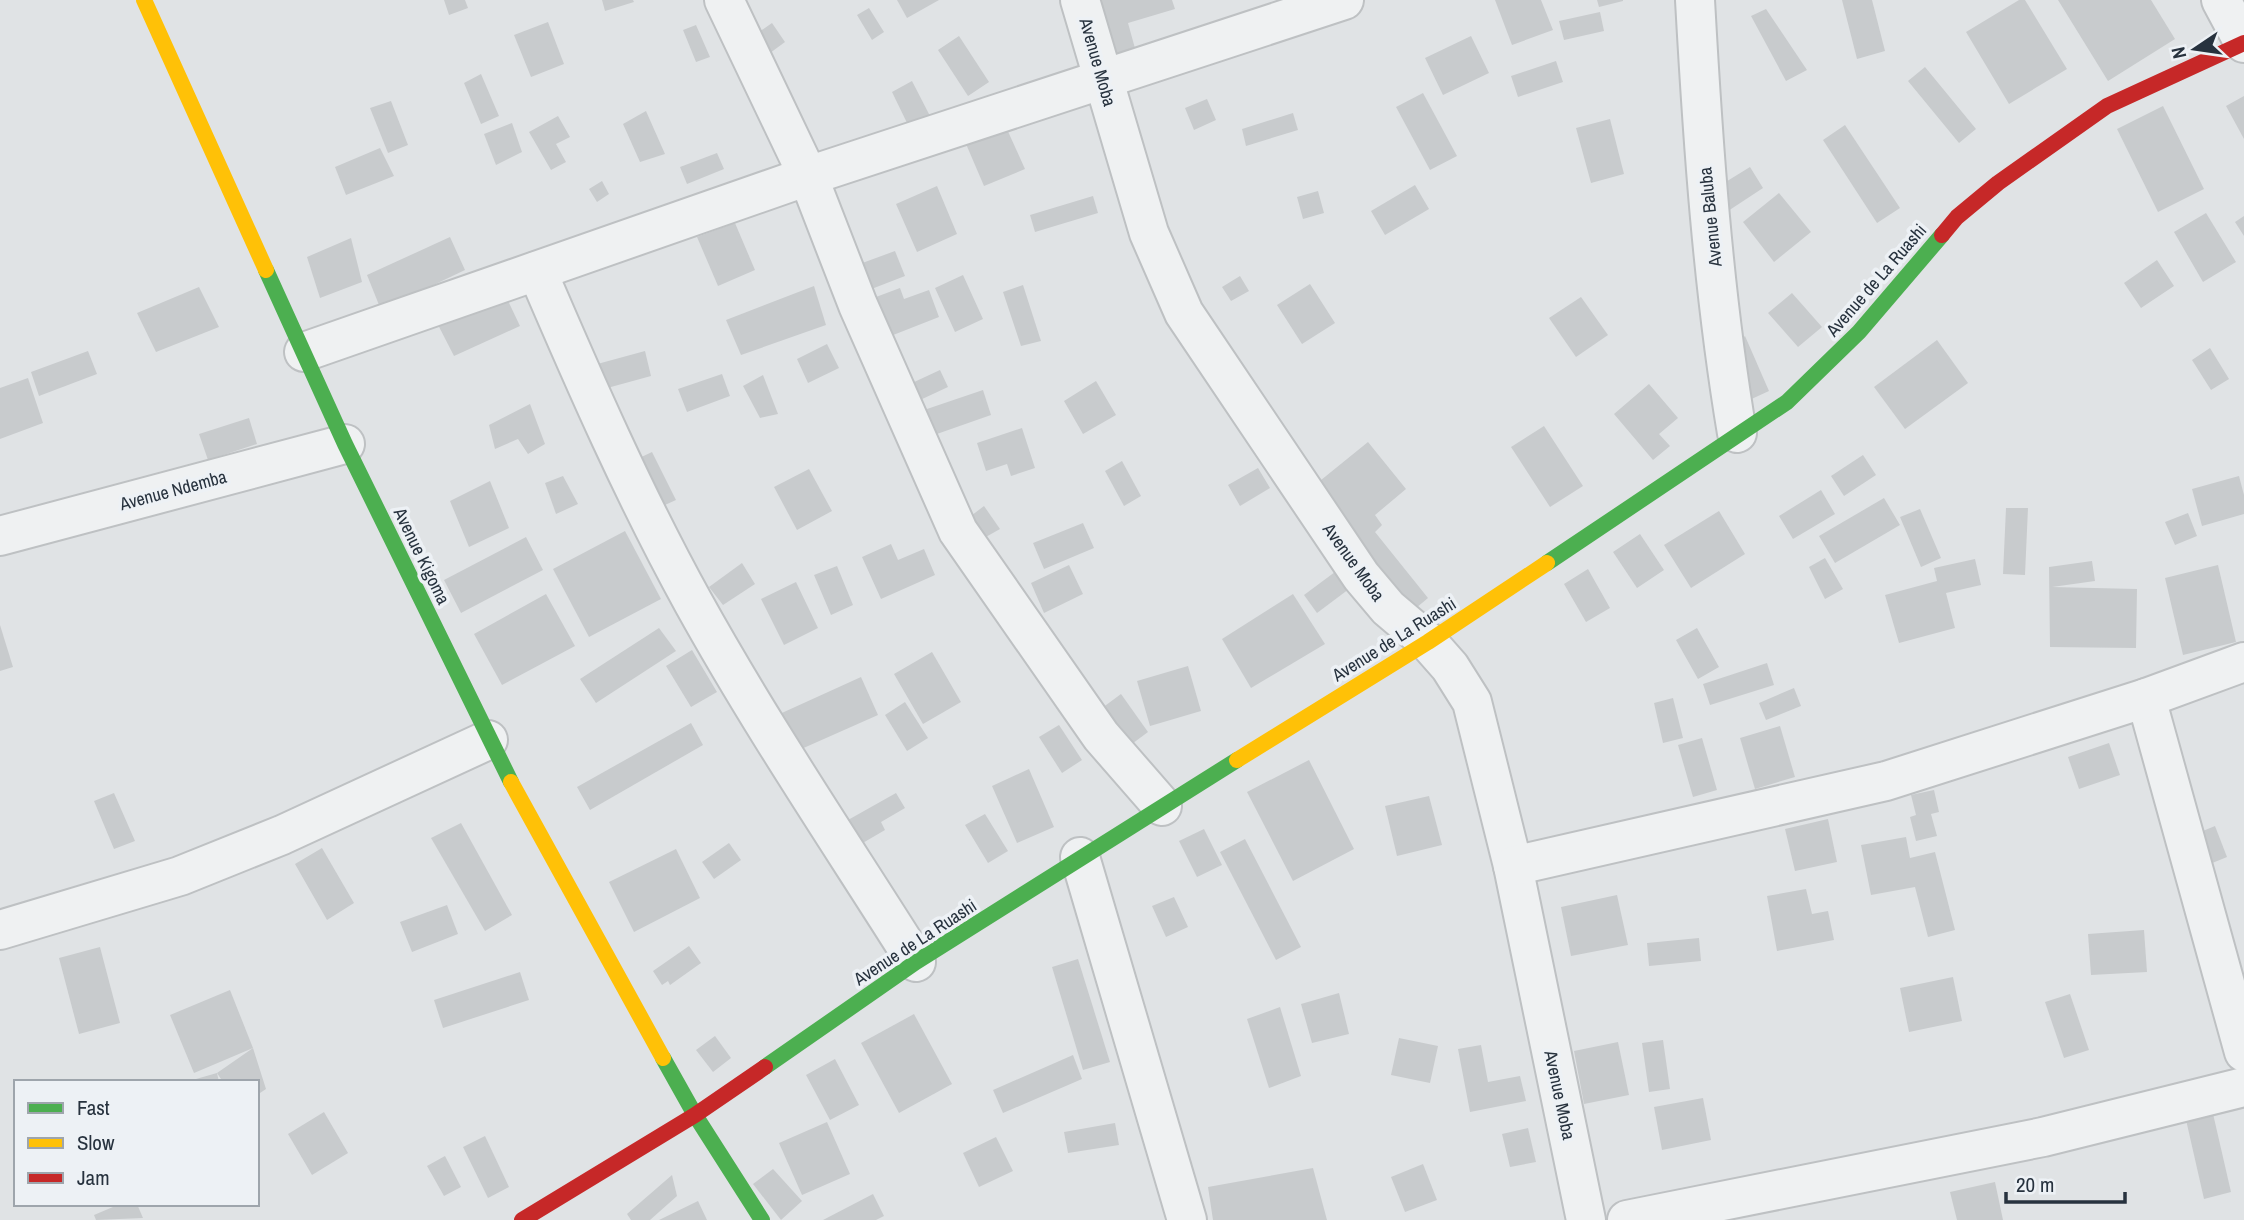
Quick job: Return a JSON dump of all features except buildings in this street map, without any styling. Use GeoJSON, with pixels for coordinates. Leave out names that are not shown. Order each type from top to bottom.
{"type":"FeatureCollection","features":[{"type":"Feature","properties":{"kind":"street","name":"Avenue Kigoma"},"geometry":{"type":"LineString","coordinates":[[144,0],[345,444],[488,740],[695,1115],[762,1220]]}},
{"type":"Feature","properties":{"kind":"street"},"geometry":{"type":"LineString","coordinates":[[724,0],[808,177],[858,305],[958,531],[1101,736],[1161,806]]}},
{"type":"Feature","properties":{"kind":"street","name":"Avenue Moba"},"geometry":{"type":"LineString","coordinates":[[1080,0],[1149,233],[1184,313],[1361,576],[1388,608],[1428,642],[1450,667],[1472,702],[1513,866],[1586,1220]]}},
{"type":"Feature","properties":{"kind":"street"},"geometry":{"type":"LineString","coordinates":[[304,352],[808,177],[1103,82],[1344,0]]}},
{"type":"Feature","properties":{"kind":"street","name":"Avenue Baluba"},"geometry":{"type":"LineString","coordinates":[[1695,0],[1706,188],[1724,355],[1737,433]]}},
{"type":"Feature","properties":{"kind":"street"},"geometry":{"type":"LineString","coordinates":[[2221,0],[2244,43]]}},
{"type":"Feature","properties":{"kind":"street","name":"Avenue de La Ruashi"},"geometry":{"type":"LineString","coordinates":[[523,1220],[695,1115],[916,962],[1161,806],[1428,642],[1787,402],[1859,332],[1937,239],[1998,183],[2107,106],[2244,43]]}},
{"type":"Feature","properties":{"kind":"street"},"geometry":{"type":"LineString","coordinates":[[537,271],[614,451],[693,602],[780,747],[916,962]]}},
{"type":"Feature","properties":{"kind":"street","name":"Avenue Ndemba"},"geometry":{"type":"LineString","coordinates":[[0,536],[345,444]]}},
{"type":"Feature","properties":{"kind":"street"},"geometry":{"type":"LineString","coordinates":[[1513,866],[1886,781],[2146,698],[2244,662]]}},
{"type":"Feature","properties":{"kind":"street"},"geometry":{"type":"LineString","coordinates":[[2146,698],[2244,1052]]}},
{"type":"Feature","properties":{"kind":"street"},"geometry":{"type":"LineString","coordinates":[[0,930],[180,876],[282,835],[488,740]]}},
{"type":"Feature","properties":{"kind":"street"},"geometry":{"type":"LineString","coordinates":[[1080,858],[1187,1220]]}},
{"type":"Feature","properties":{"kind":"street"},"geometry":{"type":"LineString","coordinates":[[1627,1220],[2043,1137],[2244,1087]]}},
{"type":"Feature","properties":{"kind":"traffic: fast"},"geometry":{"type":"LineString","coordinates":[[1547,563],[1787,402],[1859,332],[1942,235]]}},
{"type":"Feature","properties":{"kind":"traffic: fast"},"geometry":{"type":"LineString","coordinates":[[266,270],[345,444],[511,782]]}},
{"type":"Feature","properties":{"kind":"traffic: fast"},"geometry":{"type":"LineString","coordinates":[[765,1067],[916,962],[1237,760]]}},
{"type":"Feature","properties":{"kind":"traffic: fast"},"geometry":{"type":"LineString","coordinates":[[663,1058],[695,1115],[762,1220]]}},
{"type":"Feature","properties":{"kind":"traffic: slow"},"geometry":{"type":"LineString","coordinates":[[144,0],[266,270]]}},
{"type":"Feature","properties":{"kind":"traffic: slow"},"geometry":{"type":"LineString","coordinates":[[1237,760],[1428,642],[1547,563]]}},
{"type":"Feature","properties":{"kind":"traffic: slow"},"geometry":{"type":"LineString","coordinates":[[511,782],[663,1058]]}},
{"type":"Feature","properties":{"kind":"traffic: jam"},"geometry":{"type":"LineString","coordinates":[[1942,235],[1957,217],[1998,183],[2107,106],[2244,43]]}},
{"type":"Feature","properties":{"kind":"traffic: jam"},"geometry":{"type":"LineString","coordinates":[[522,1220],[695,1115],[765,1067]]}}]}
